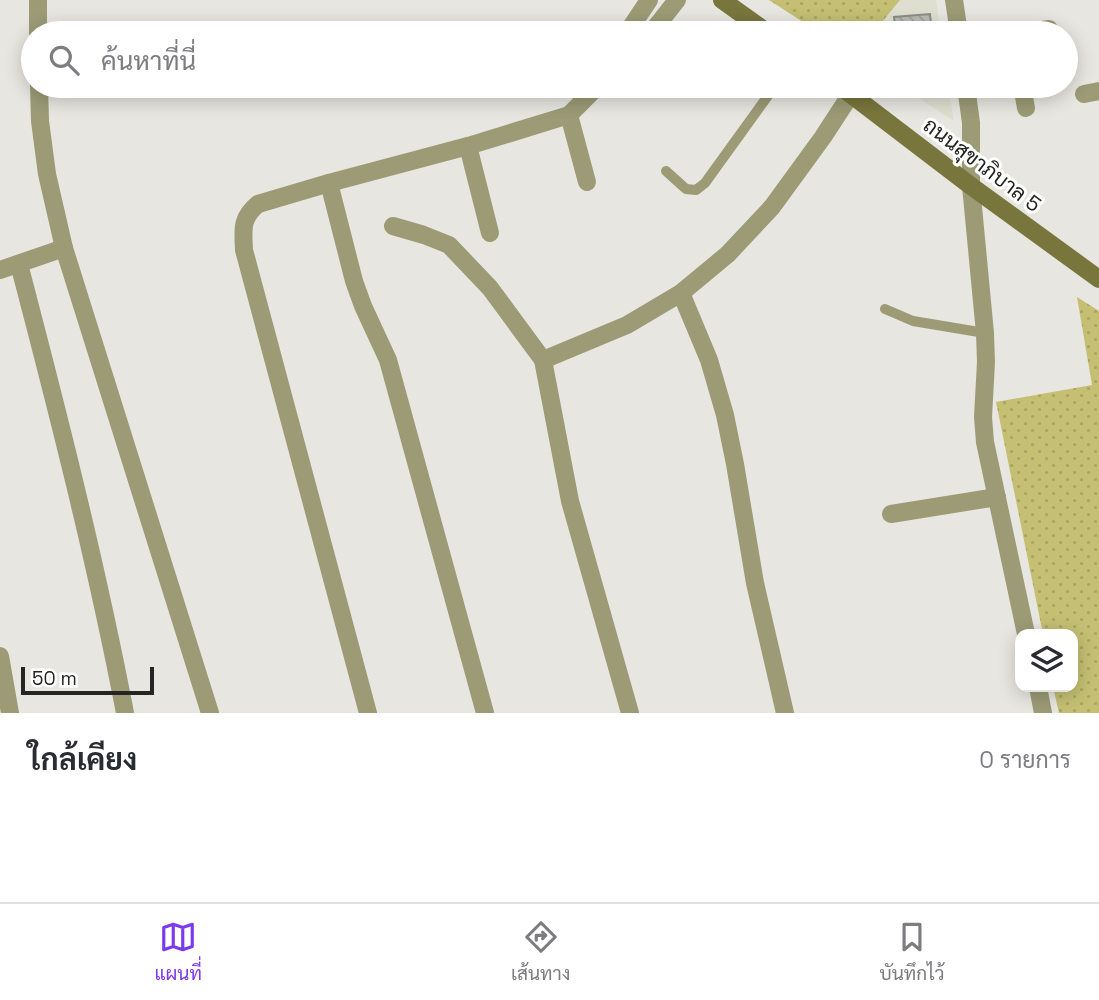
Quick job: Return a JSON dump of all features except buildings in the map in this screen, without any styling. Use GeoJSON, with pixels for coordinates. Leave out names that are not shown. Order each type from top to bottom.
{"type":"FeatureCollection","features":[{"type":"Feature","properties":{"kind":"main road"},"geometry":{"type":"LineString","coordinates":[[722,0],[751,21]]}},
{"type":"Feature","properties":{"kind":"main road","name":"ถนนสุขาภิบาล 5"},"geometry":{"type":"LineString","coordinates":[[856,98],[1099,279]]}},
{"type":"Feature","properties":{"kind":"street"},"geometry":{"type":"LineString","coordinates":[[38,0],[38,21]]}},
{"type":"Feature","properties":{"kind":"street"},"geometry":{"type":"LineString","coordinates":[[635,21],[649,0]]}},
{"type":"Feature","properties":{"kind":"street"},"geometry":{"type":"LineString","coordinates":[[660,21],[677,0]]}},
{"type":"Feature","properties":{"kind":"street"},"geometry":{"type":"LineString","coordinates":[[954,0],[957,21]]}},
{"type":"Feature","properties":{"kind":"street"},"geometry":{"type":"LineString","coordinates":[[39,98],[47,174],[64,248],[210,713]]}},
{"type":"Feature","properties":{"kind":"street"},"geometry":{"type":"LineString","coordinates":[[368,713],[244,250],[245,218],[258,204],[569,115],[585,98]]}},
{"type":"Feature","properties":{"kind":"street"},"geometry":{"type":"LineString","coordinates":[[543,360],[627,325],[681,293],[728,254],[772,207],[823,137],[841,98]]}},
{"type":"Feature","properties":{"kind":"street"},"geometry":{"type":"LineString","coordinates":[[968,98],[971,186],[985,333],[985,442],[1026,629]]}},
{"type":"Feature","properties":{"kind":"street"},"geometry":{"type":"LineString","coordinates":[[1024,98],[1026,108]]}},
{"type":"Feature","properties":{"kind":"street"},"geometry":{"type":"LineString","coordinates":[[569,115],[587,181]]}},
{"type":"Feature","properties":{"kind":"street"},"geometry":{"type":"LineString","coordinates":[[468,146],[489,233]]}},
{"type":"Feature","properties":{"kind":"street"},"geometry":{"type":"LineString","coordinates":[[329,183],[354,281],[388,360],[485,713]]}},
{"type":"Feature","properties":{"kind":"street"},"geometry":{"type":"LineString","coordinates":[[393,226],[449,246],[490,288],[543,360],[570,500],[630,713]]}},
{"type":"Feature","properties":{"kind":"street"},"geometry":{"type":"LineString","coordinates":[[0,270],[64,248]]}},
{"type":"Feature","properties":{"kind":"street"},"geometry":{"type":"LineString","coordinates":[[19,264],[66,445],[125,713]]}},
{"type":"Feature","properties":{"kind":"street"},"geometry":{"type":"LineString","coordinates":[[681,293],[709,360],[725,415],[736,464],[755,583],[785,713]]}},
{"type":"Feature","properties":{"kind":"street"},"geometry":{"type":"LineString","coordinates":[[891,514],[997,497]]}},
{"type":"Feature","properties":{"kind":"street"},"geometry":{"type":"LineString","coordinates":[[0,656],[10,713]]}},
{"type":"Feature","properties":{"kind":"street"},"geometry":{"type":"LineString","coordinates":[[1039,692],[1043,713]]}},
{"type":"Feature","properties":{"kind":"lane"},"geometry":{"type":"LineString","coordinates":[[666,171],[686,189],[696,190],[705,183],[766,98]]}},
{"type":"Feature","properties":{"kind":"lane"},"geometry":{"type":"LineString","coordinates":[[885,309],[913,321],[985,333]]}},
{"type":"Feature","properties":{"kind":"shaded area"},"geometry":{"type":"Polygon","coordinates":[[[769,0],[900,0],[883,21],[801,21],[769,0]]]}},
{"type":"Feature","properties":{"kind":"shaded area"},"geometry":{"type":"Polygon","coordinates":[[[900,0],[936,0],[939,21],[883,21],[900,0]]]}},
{"type":"Feature","properties":{"kind":"shaded area"},"geometry":{"type":"Polygon","coordinates":[[[919,98],[950,98],[954,121],[919,98]]]}},
{"type":"Feature","properties":{"kind":"shaded area"},"geometry":{"type":"Polygon","coordinates":[[[1077,297],[1099,311],[1099,713],[1059,713],[1054,692],[1078,692],[1078,629],[1042,629],[996,402],[1092,385],[1077,297]]]}}]}
